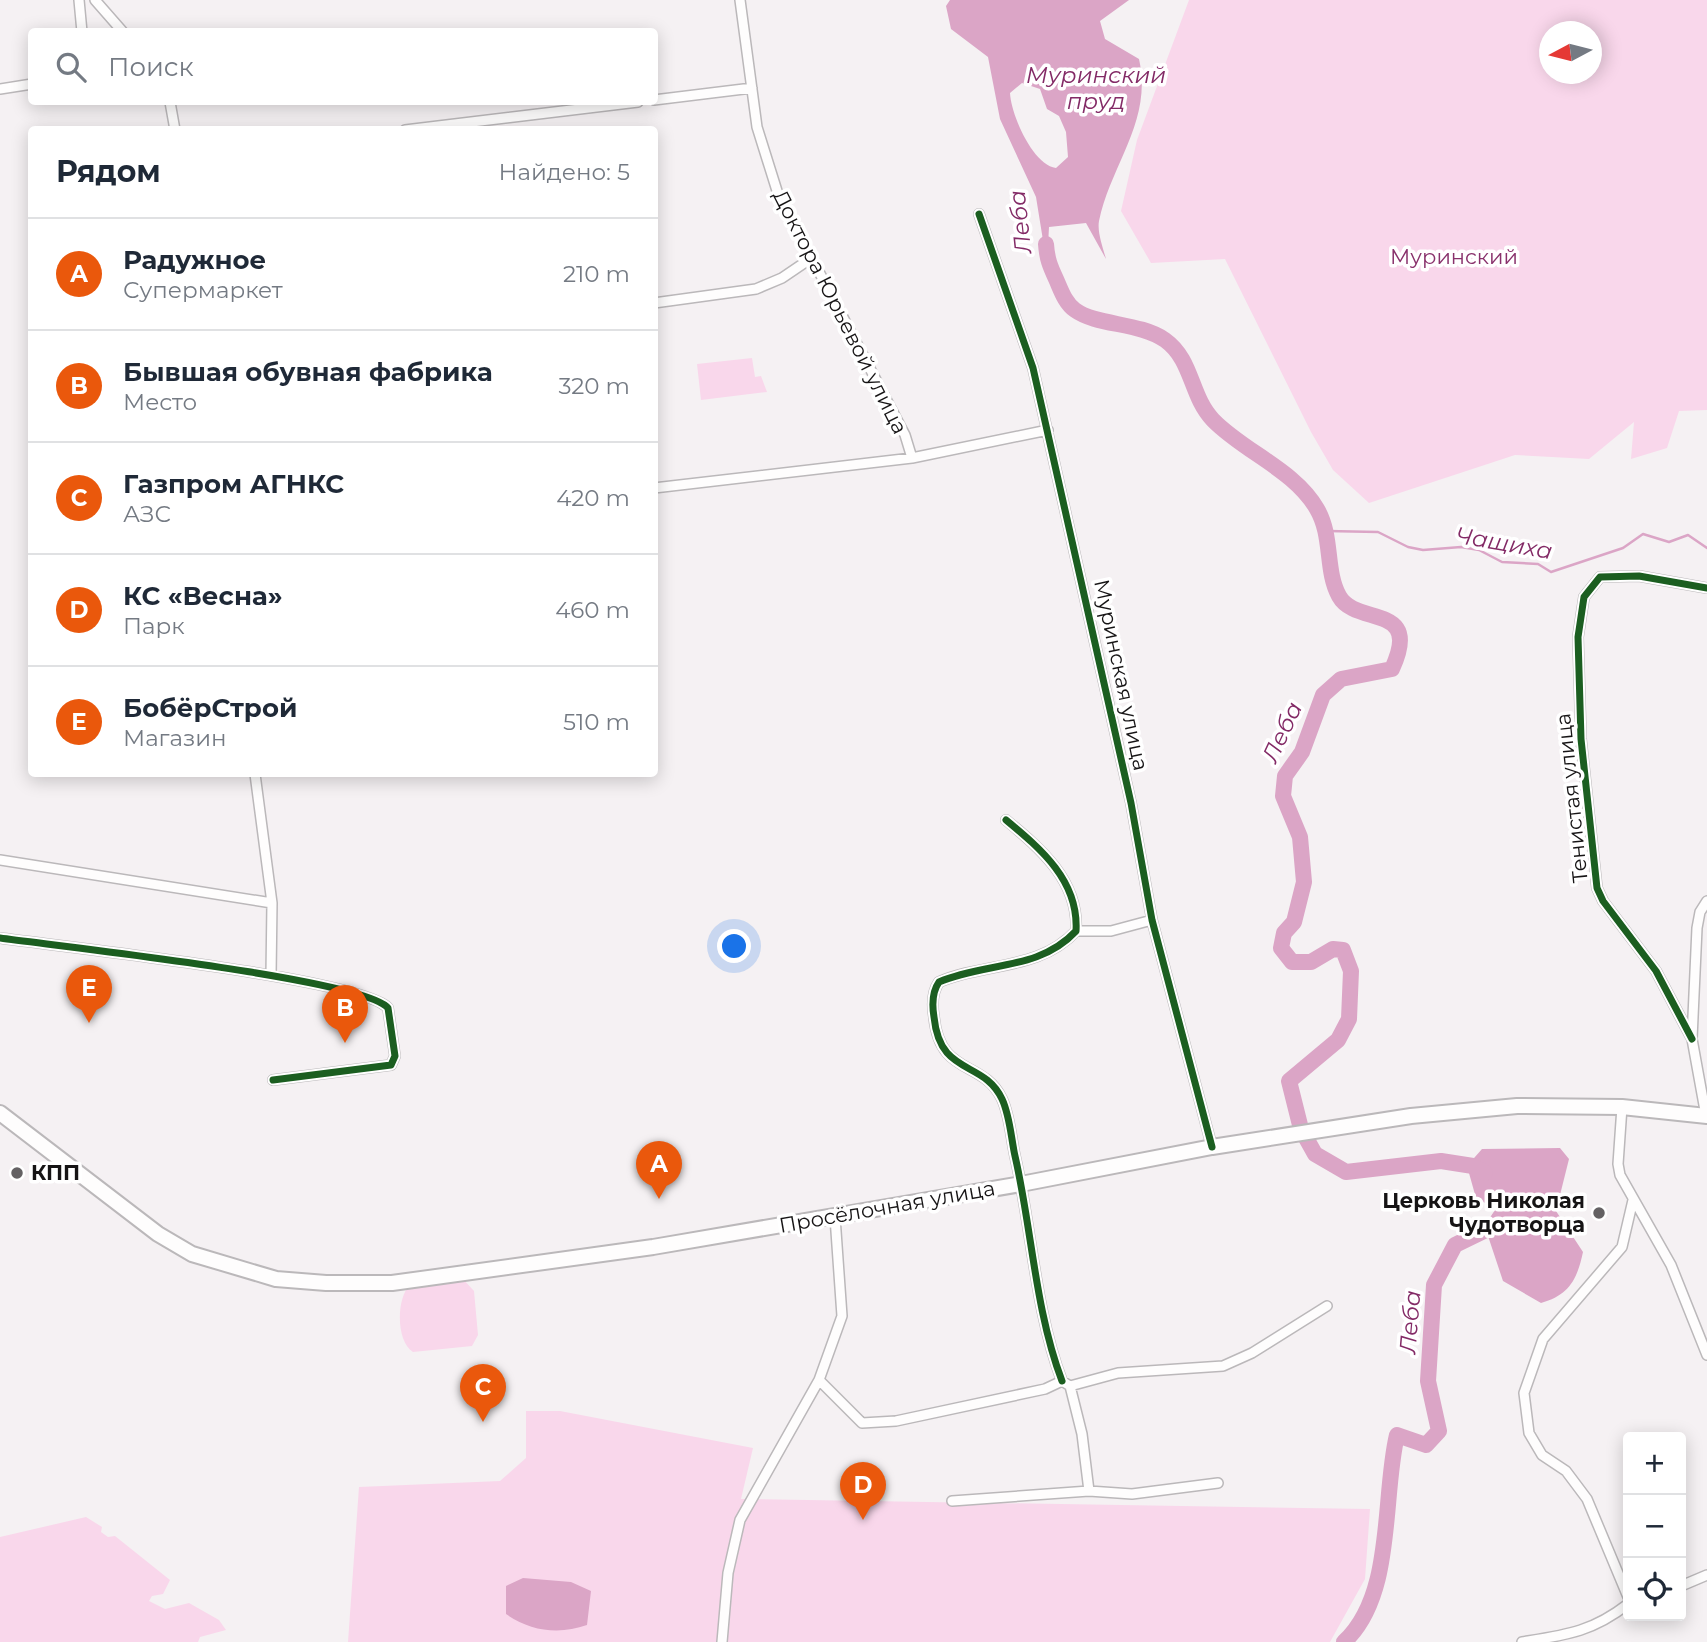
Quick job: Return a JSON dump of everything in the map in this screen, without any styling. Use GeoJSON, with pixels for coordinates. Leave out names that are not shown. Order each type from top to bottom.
{"type":"FeatureCollection","features":[{"type":"Feature","properties":{"kind":"main road","name":"Просёлочная улица"},"geometry":{"type":"LineString","coordinates":[[0,1113],[175,1245],[222,1265],[276,1279],[392,1283],[653,1247],[1021,1184],[1212,1147],[1411,1116],[1517,1106],[1622,1107],[1707,1116]]}},
{"type":"Feature","properties":{"kind":"street"},"geometry":{"type":"LineString","coordinates":[[79,0],[82,28]]}},
{"type":"Feature","properties":{"kind":"street"},"geometry":{"type":"LineString","coordinates":[[95,0],[120,28]]}},
{"type":"Feature","properties":{"kind":"street","name":"Доктора Юрьевой улица"},"geometry":{"type":"LineString","coordinates":[[740,0],[757,127],[768,167],[810,259],[905,435],[912,458]]}},
{"type":"Feature","properties":{"kind":"street"},"geometry":{"type":"LineString","coordinates":[[0,89],[28,85]]}},
{"type":"Feature","properties":{"kind":"street"},"geometry":{"type":"LineString","coordinates":[[658,100],[752,88]]}},
{"type":"Feature","properties":{"kind":"street"},"geometry":{"type":"LineString","coordinates":[[171,105],[174,126]]}},
{"type":"Feature","properties":{"kind":"street"},"geometry":{"type":"LineString","coordinates":[[438,126],[613,105]]}},
{"type":"Feature","properties":{"kind":"street","name":"Муринская улица"},"geometry":{"type":"LineString","coordinates":[[979,214],[1033,368],[1131,803],[1152,920],[1212,1147]]}},
{"type":"Feature","properties":{"kind":"street"},"geometry":{"type":"LineString","coordinates":[[658,302],[756,289],[782,278],[810,259]]}},
{"type":"Feature","properties":{"kind":"street"},"geometry":{"type":"LineString","coordinates":[[658,488],[912,458],[1048,430]]}},
{"type":"Feature","properties":{"kind":"street","name":"Тенистая улица"},"geometry":{"type":"LineString","coordinates":[[1692,1038],[1656,971],[1603,901],[1593,869],[1581,739],[1578,637],[1584,597],[1596,579],[1639,576],[1707,588]]}},
{"type":"Feature","properties":{"kind":"street"},"geometry":{"type":"LineString","coordinates":[[256,777],[272,903],[271,975]]}},
{"type":"Feature","properties":{"kind":"street"},"geometry":{"type":"LineString","coordinates":[[1006,820],[1042,851],[1064,878],[1076,932]]}},
{"type":"Feature","properties":{"kind":"street"},"geometry":{"type":"LineString","coordinates":[[0,862],[144,880],[272,903]]}},
{"type":"Feature","properties":{"kind":"street"},"geometry":{"type":"LineString","coordinates":[[1707,901],[1700,912],[1697,928],[1692,1038],[1707,1116]]}},
{"type":"Feature","properties":{"kind":"street"},"geometry":{"type":"LineString","coordinates":[[1089,1490],[1083,1434],[1044,1316],[1021,1184],[1002,1098],[991,1083],[944,1053],[935,1034],[934,989],[946,979],[1023,963],[1055,947],[1076,932],[1103,932],[1152,920]]}},
{"type":"Feature","properties":{"kind":"street"},"geometry":{"type":"LineString","coordinates":[[0,938],[271,975],[358,993],[386,1004],[390,1013],[395,1056],[393,1063],[388,1066],[273,1080]]}},
{"type":"Feature","properties":{"kind":"street"},"geometry":{"type":"LineString","coordinates":[[1622,1107],[1618,1164],[1633,1200],[1654,1230],[1671,1265],[1707,1355]]}},
{"type":"Feature","properties":{"kind":"street"},"geometry":{"type":"LineString","coordinates":[[1623,1585],[1587,1499],[1566,1471],[1542,1455],[1529,1433],[1524,1393],[1528,1374],[1552,1326],[1622,1247],[1633,1200]]}},
{"type":"Feature","properties":{"kind":"street"},"geometry":{"type":"LineString","coordinates":[[722,1642],[728,1573],[745,1507],[757,1492],[819,1380],[842,1315],[835,1217]]}},
{"type":"Feature","properties":{"kind":"street"},"geometry":{"type":"LineString","coordinates":[[819,1380],[862,1423],[896,1421],[1118,1373],[1223,1366],[1252,1353],[1327,1306]]}},
{"type":"Feature","properties":{"kind":"street"},"geometry":{"type":"LineString","coordinates":[[952,1501],[1089,1490],[1132,1494],[1219,1483]]}},
{"type":"Feature","properties":{"kind":"street"},"geometry":{"type":"LineString","coordinates":[[1686,1584],[1707,1575]]}},
{"type":"Feature","properties":{"kind":"street"},"geometry":{"type":"LineString","coordinates":[[1522,1642],[1585,1631],[1609,1619],[1623,1608]]}},
{"type":"Feature","properties":{"kind":"green space","name":"Муринский"},"geometry":{"type":"Polygon","coordinates":[[[1189,0],[1707,0],[1707,410],[1679,411],[1667,448],[1631,459],[1634,422],[1589,459],[1515,455],[1369,503],[1333,470],[1311,432],[1225,259],[1151,263],[1121,211],[1137,140],[1189,0]]]}},
{"type":"Feature","properties":{"kind":"green space"},"geometry":{"type":"Polygon","coordinates":[[[752,358],[755,377],[761,376],[767,392],[701,400],[697,364],[752,358]]]}},
{"type":"Feature","properties":{"kind":"green space"},"geometry":{"type":"Polygon","coordinates":[[[463,1279],[474,1291],[478,1335],[472,1346],[413,1352],[407,1347],[401,1330],[400,1309],[405,1291],[410,1285],[463,1279]]]}},
{"type":"Feature","properties":{"kind":"green space"},"geometry":{"type":"Polygon","coordinates":[[[526,1411],[560,1411],[753,1448],[741,1499],[1370,1509],[1365,1579],[1330,1642],[348,1642],[359,1487],[500,1481],[526,1458],[526,1411]]]}},
{"type":"Feature","properties":{"kind":"green space"},"geometry":{"type":"Polygon","coordinates":[[[86,1517],[102,1527],[101,1532],[108,1537],[115,1536],[170,1580],[163,1594],[152,1596],[149,1601],[165,1609],[189,1603],[219,1620],[226,1630],[200,1637],[198,1642],[0,1642],[0,1537],[86,1517]]]}},
{"type":"Feature","properties":{"kind":"water","name":"Муринский пруд"},"geometry":{"type":"Polygon","coordinates":[[[950,0],[1129,0],[1100,21],[1105,39],[1139,59],[1142,81],[1136,122],[1112,180],[1099,221],[1106,259],[1086,223],[1049,227],[1047,265],[1036,197],[1000,119],[988,57],[951,29],[946,6],[950,0]],[[1022,83],[1010,93],[1011,102],[1019,126],[1032,149],[1047,165],[1056,168],[1068,157],[1066,132],[1059,116],[1047,109],[1040,89],[1022,83]]]}},
{"type":"Feature","properties":{"kind":"water"},"geometry":{"type":"Polygon","coordinates":[[[1560,1148],[1569,1159],[1556,1211],[1583,1252],[1578,1271],[1570,1285],[1559,1296],[1541,1303],[1503,1281],[1485,1227],[1496,1209],[1476,1198],[1467,1166],[1482,1149],[1560,1148]]]}},
{"type":"Feature","properties":{"kind":"water"},"geometry":{"type":"Polygon","coordinates":[[[523,1578],[571,1582],[591,1591],[587,1625],[566,1630],[545,1630],[515,1620],[506,1614],[506,1586],[523,1578]]]}},
{"type":"Feature","properties":{"kind":"waterway","name":"Леба"},"geometry":{"type":"LineString","coordinates":[[1046,244],[1052,270],[1064,296],[1075,310],[1095,319],[1155,334],[1174,348],[1205,410],[1213,420],[1296,483],[1317,509],[1325,530],[1332,576],[1339,596],[1347,605],[1384,619],[1393,625],[1399,634],[1399,648],[1392,669],[1341,679],[1323,695],[1302,752],[1285,776],[1283,796],[1300,837],[1304,882],[1294,922],[1284,933],[1281,948],[1292,962],[1311,962],[1333,949],[1343,950],[1351,971],[1349,1019],[1338,1040],[1289,1081],[1301,1129],[1315,1154],[1346,1172],[1441,1161],[1473,1166],[1485,1173]]}},
{"type":"Feature","properties":{"kind":"waterway","name":"Чащиха"},"geometry":{"type":"LineString","coordinates":[[1327,531],[1378,532],[1408,547],[1423,550],[1461,547],[1479,550],[1502,562],[1538,564],[1551,572],[1623,548],[1643,534],[1669,542],[1688,535],[1707,548]]}},
{"type":"Feature","properties":{"kind":"waterway","name":"Леба"},"geometry":{"type":"LineString","coordinates":[[1344,1642],[1360,1622],[1372,1599],[1379,1572],[1397,1435],[1426,1445],[1439,1431],[1428,1381],[1434,1285],[1455,1245],[1494,1226],[1500,1217]]}},
{"type":"Feature","properties":{"kind":"cycle path"},"geometry":{"type":"LineString","coordinates":[[979,214],[1033,368],[1131,803],[1152,920],[1212,1147]]}},
{"type":"Feature","properties":{"kind":"cycle path"},"geometry":{"type":"LineString","coordinates":[[1692,1039],[1656,971],[1603,901],[1597,888],[1581,739],[1578,637],[1584,597],[1600,577],[1639,576],[1707,588]]}},
{"type":"Feature","properties":{"kind":"cycle path"},"geometry":{"type":"LineString","coordinates":[[1006,820],[1044,855],[1064,882],[1075,913],[1076,931],[1061,944],[1029,959],[939,982],[934,994],[933,1012],[944,1050],[994,1086],[1005,1106],[1040,1298],[1062,1381]]}},
{"type":"Feature","properties":{"kind":"cycle path"},"geometry":{"type":"LineString","coordinates":[[0,938],[269,975],[367,997],[388,1008],[395,1056],[391,1065],[273,1080]]}},
{"type":"Feature","properties":{"kind":"place","name":"БобёрСтрой"},"geometry":{"type":"Point","coordinates":[89,1023]}},
{"type":"Feature","properties":{"kind":"place","name":"Бывшая обувная фабрика"},"geometry":{"type":"Point","coordinates":[345,1043]}},
{"type":"Feature","properties":{"kind":"place","name":"КПП"},"geometry":{"type":"Point","coordinates":[17,1173]}},
{"type":"Feature","properties":{"kind":"place","name":"Радужное"},"geometry":{"type":"Point","coordinates":[659,1199]}},
{"type":"Feature","properties":{"kind":"place","name":"Церковь Николая Чудотворца"},"geometry":{"type":"Point","coordinates":[1599,1213]}},
{"type":"Feature","properties":{"kind":"place","name":"Газпром АГНКС"},"geometry":{"type":"Point","coordinates":[483,1422]}},
{"type":"Feature","properties":{"kind":"place","name":"КС «Весна»"},"geometry":{"type":"Point","coordinates":[863,1520]}}]}
